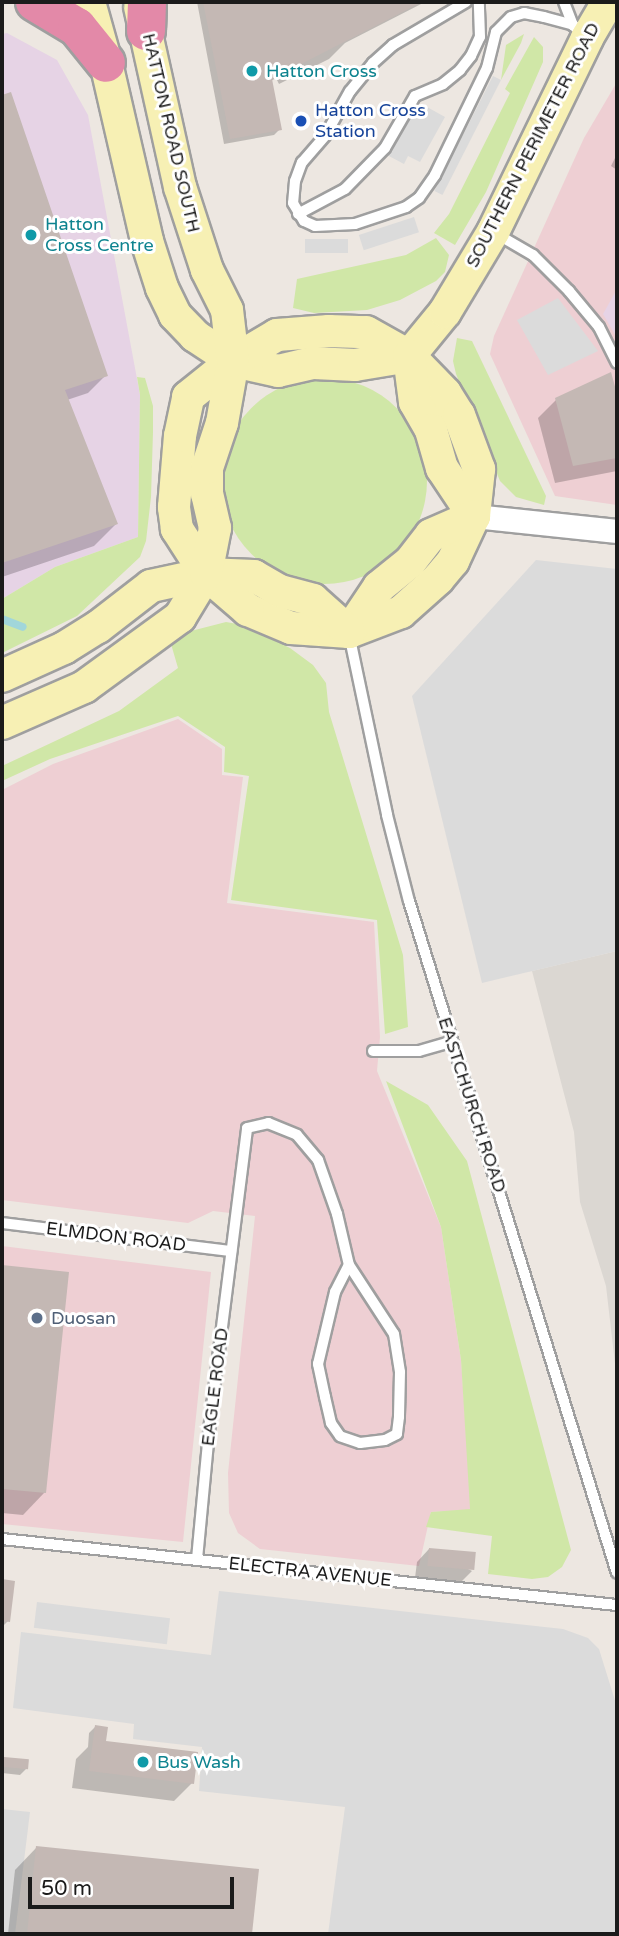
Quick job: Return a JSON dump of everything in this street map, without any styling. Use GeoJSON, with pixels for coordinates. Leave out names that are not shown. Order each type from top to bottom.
{"type":"FeatureCollection","features":[{"type":"Feature","properties":{"kind":"highway"},"geometry":{"type":"LineString","coordinates":[[35,2],[78,27],[106,63]]}},
{"type":"Feature","properties":{"kind":"street"},"geometry":{"type":"LineString","coordinates":[[89,2],[106,63],[146,241],[162,288],[175,315],[195,336],[233,361],[278,371],[314,363],[355,365],[410,356],[415,402],[431,430],[442,468],[474,516]]}},
{"type":"Feature","properties":{"kind":"street","name":"SOUTHERN PERIMETER ROAD"},"geometry":{"type":"LineString","coordinates":[[410,356],[444,312],[493,232],[580,32],[608,2]]}},
{"type":"Feature","properties":{"kind":"street","name":"HATTON ROAD SOUTH"},"geometry":{"type":"LineString","coordinates":[[144,11],[180,187],[207,270],[227,310],[233,361]]}},
{"type":"Feature","properties":{"kind":"street"},"geometry":{"type":"LineString","coordinates":[[206,574],[177,529],[174,507],[180,436],[188,397],[233,361]]}},
{"type":"Feature","properties":{"kind":"street"},"geometry":{"type":"LineString","coordinates":[[474,516],[617,531]]}},
{"type":"Feature","properties":{"kind":"street"},"geometry":{"type":"LineString","coordinates":[[2,677],[32,665],[76,641],[151,586],[206,574],[254,576],[280,591],[313,600],[349,632],[391,617],[438,579],[453,561],[474,516]]}},
{"type":"Feature","properties":{"kind":"street"},"geometry":{"type":"LineString","coordinates":[[2,723],[84,687],[145,645],[180,617],[206,574]]}},
{"type":"Feature","properties":{"kind":"lane"},"geometry":{"type":"LineString","coordinates":[[466,2],[393,45],[373,63],[350,91],[325,136],[302,162],[295,181],[293,203],[304,221],[328,227],[355,224],[406,208],[419,198],[435,175],[486,68],[500,25],[511,17],[524,13],[580,32]]}},
{"type":"Feature","properties":{"kind":"lane"},"geometry":{"type":"LineString","coordinates":[[298,214],[345,189],[385,148],[415,96],[443,84],[460,70],[471,56],[480,37],[479,2]]}},
{"type":"Feature","properties":{"kind":"lane"},"geometry":{"type":"LineString","coordinates":[[564,2],[580,32]]}},
{"type":"Feature","properties":{"kind":"lane"},"geometry":{"type":"LineString","coordinates":[[493,232],[533,254],[569,291],[598,327],[617,363]]}},
{"type":"Feature","properties":{"kind":"lane","name":"EASTCHURCH ROAD"},"geometry":{"type":"LineString","coordinates":[[349,632],[387,815],[452,1042],[617,1573]]}},
{"type":"Feature","properties":{"kind":"lane"},"geometry":{"type":"LineString","coordinates":[[373,1051],[419,1051],[452,1042]]}},
{"type":"Feature","properties":{"kind":"lane","name":"EAGLE ROAD"},"geometry":{"type":"LineString","coordinates":[[197,1559],[247,1129],[268,1123],[297,1135],[318,1160],[337,1214],[349,1265]]}},
{"type":"Feature","properties":{"kind":"lane","name":"ELMDON ROAD"},"geometry":{"type":"LineString","coordinates":[[2,1223],[231,1251]]}},
{"type":"Feature","properties":{"kind":"lane"},"geometry":{"type":"LineString","coordinates":[[349,1265],[394,1334],[400,1372],[399,1417],[397,1434],[385,1440],[360,1443],[340,1436],[331,1423],[318,1364],[335,1292],[349,1265]]}},
{"type":"Feature","properties":{"kind":"lane","name":"ELECTRA AVENUE"},"geometry":{"type":"LineString","coordinates":[[2,1539],[617,1605]]}},
{"type":"Feature","properties":{"kind":"shaded area","name":"Hatton Cross Centre"},"geometry":{"type":"Polygon","coordinates":[[[7,33],[57,60],[88,115],[140,395],[138,537],[55,567],[2,599],[2,34],[7,33]]]}},
{"type":"Feature","properties":{"kind":"shaded area"},"geometry":{"type":"Polygon","coordinates":[[[493,76],[501,80],[442,195],[434,191],[493,76]]]}},
{"type":"Feature","properties":{"kind":"shaded area"},"geometry":{"type":"Polygon","coordinates":[[[617,82],[617,505],[555,496],[490,354],[494,336],[584,138],[617,82]]]}},
{"type":"Feature","properties":{"kind":"shaded area"},"geometry":{"type":"Polygon","coordinates":[[[427,107],[445,117],[420,162],[408,156],[404,164],[387,155],[412,108],[423,114],[427,107]]]}},
{"type":"Feature","properties":{"kind":"shaded area"},"geometry":{"type":"Polygon","coordinates":[[[414,217],[419,232],[364,250],[359,235],[414,217]]]}},
{"type":"Feature","properties":{"kind":"shaded area"},"geometry":{"type":"Polygon","coordinates":[[[305,239],[348,239],[348,253],[305,253],[305,239]]]}},
{"type":"Feature","properties":{"kind":"shaded area"},"geometry":{"type":"Polygon","coordinates":[[[617,289],[617,338],[603,314],[617,289]]]}},
{"type":"Feature","properties":{"kind":"shaded area"},"geometry":{"type":"Polygon","coordinates":[[[558,298],[598,351],[548,375],[517,320],[558,298]]]}},
{"type":"Feature","properties":{"kind":"shaded area"},"geometry":{"type":"Polygon","coordinates":[[[536,560],[617,569],[617,951],[482,983],[412,696],[536,560]]]}},
{"type":"Feature","properties":{"kind":"shaded area"},"geometry":{"type":"Polygon","coordinates":[[[178,719],[222,749],[222,775],[243,777],[227,903],[374,922],[380,1037],[377,1071],[441,1227],[461,1360],[471,1499],[470,1510],[431,1512],[419,1566],[260,1549],[238,1533],[229,1513],[228,1473],[255,1216],[213,1211],[188,1223],[2,1200],[2,790],[53,764],[178,719]]]}},
{"type":"Feature","properties":{"kind":"shaded area"},"geometry":{"type":"Polygon","coordinates":[[[617,951],[617,1381],[606,1286],[580,1202],[574,1132],[532,971],[617,951]]]}},
{"type":"Feature","properties":{"kind":"shaded area"},"geometry":{"type":"Polygon","coordinates":[[[2,1246],[211,1272],[183,1542],[2,1524],[2,1246]]]}},
{"type":"Feature","properties":{"kind":"shaded area"},"geometry":{"type":"Polygon","coordinates":[[[219,1591],[563,1629],[588,1638],[599,1649],[617,1707],[617,1934],[328,1934],[345,1807],[199,1791],[202,1747],[133,1739],[134,1724],[13,1708],[21,1632],[211,1655],[219,1591]]]}},
{"type":"Feature","properties":{"kind":"shaded area"},"geometry":{"type":"Polygon","coordinates":[[[37,1602],[170,1618],[167,1644],[34,1628],[37,1602]]]}},
{"type":"Feature","properties":{"kind":"shaded area"},"geometry":{"type":"Polygon","coordinates":[[[2,1809],[30,1812],[15,1934],[2,1934],[2,1809]]]}},
{"type":"Feature","properties":{"kind":"green space"},"geometry":{"type":"Polygon","coordinates":[[[524,34],[521,43],[501,80],[506,45],[524,34]]]}},
{"type":"Feature","properties":{"kind":"green space"},"geometry":{"type":"Polygon","coordinates":[[[534,37],[543,47],[543,62],[486,192],[455,245],[434,233],[449,214],[510,93],[505,89],[534,37]]]}},
{"type":"Feature","properties":{"kind":"green space"},"geometry":{"type":"Polygon","coordinates":[[[436,238],[449,255],[445,272],[436,281],[400,300],[367,310],[314,313],[293,308],[297,279],[406,255],[436,238]]]}},
{"type":"Feature","properties":{"kind":"green space"},"geometry":{"type":"Polygon","coordinates":[[[457,338],[472,341],[546,496],[544,505],[516,497],[500,481],[456,374],[453,361],[457,338]]]}},
{"type":"Feature","properties":{"kind":"green space"},"geometry":{"type":"Polygon","coordinates":[[[137,377],[145,378],[153,406],[151,497],[146,541],[140,557],[77,616],[2,653],[2,599],[55,567],[138,537],[140,395],[137,377]]]}},
{"type":"Feature","properties":{"kind":"green space"},"geometry":{"type":"Polygon","coordinates":[[[324,378],[364,385],[397,408],[420,441],[427,481],[420,521],[397,554],[364,577],[324,584],[284,577],[251,554],[228,521],[221,481],[228,441],[251,408],[284,385],[324,378]]]}},
{"type":"Feature","properties":{"kind":"green space"},"geometry":{"type":"Polygon","coordinates":[[[226,622],[243,625],[290,648],[313,665],[326,683],[329,712],[403,955],[408,1027],[385,1034],[377,920],[231,900],[249,776],[224,772],[225,747],[178,716],[50,759],[2,781],[2,766],[119,711],[178,668],[171,644],[191,631],[226,622]]]}},
{"type":"Feature","properties":{"kind":"green space"},"geometry":{"type":"Polygon","coordinates":[[[386,1081],[428,1105],[467,1161],[571,1550],[562,1567],[548,1577],[532,1579],[488,1574],[492,1536],[426,1527],[431,1512],[470,1509],[461,1360],[441,1227],[386,1081]]]}},
{"type":"Feature","properties":{"kind":"building","name":"Hatton Cross"},"geometry":{"type":"Polygon","coordinates":[[[203,2],[422,2],[272,79],[282,130],[230,139],[203,2]]]}},
{"type":"Feature","properties":{"kind":"building"},"geometry":{"type":"Polygon","coordinates":[[[11,92],[108,376],[65,390],[118,524],[2,563],[2,95],[11,92]]]}},
{"type":"Feature","properties":{"kind":"building"},"geometry":{"type":"Polygon","coordinates":[[[611,372],[617,394],[617,458],[573,466],[555,398],[611,372]]]}},
{"type":"Feature","properties":{"kind":"building"},"geometry":{"type":"Polygon","coordinates":[[[2,1265],[69,1272],[46,1493],[2,1489],[2,1265]]]}},
{"type":"Feature","properties":{"kind":"building"},"geometry":{"type":"Polygon","coordinates":[[[429,1548],[476,1552],[474,1570],[427,1566],[429,1548]]]}},
{"type":"Feature","properties":{"kind":"building"},"geometry":{"type":"Polygon","coordinates":[[[2,1579],[15,1581],[10,1622],[2,1621],[2,1579]]]}},
{"type":"Feature","properties":{"kind":"building","name":"Bus Wash"},"geometry":{"type":"Polygon","coordinates":[[[95,1725],[108,1727],[106,1741],[198,1752],[194,1784],[89,1771],[95,1725]]]}},
{"type":"Feature","properties":{"kind":"building"},"geometry":{"type":"Polygon","coordinates":[[[4,1757],[29,1759],[28,1769],[3,1767],[4,1757]]]}},
{"type":"Feature","properties":{"kind":"building"},"geometry":{"type":"Polygon","coordinates":[[[36,1846],[259,1869],[252,1934],[27,1934],[36,1846]]]}},
{"type":"Feature","properties":{"kind":"waterway"},"geometry":{"type":"LineString","coordinates":[[2,619],[23,627]]}},
{"type":"Feature","properties":{"kind":"place","name":"Hatton Cross"},"geometry":{"type":"Point","coordinates":[252,71]}},
{"type":"Feature","properties":{"kind":"place","name":"Hatton Cross Station"},"geometry":{"type":"Point","coordinates":[301,121]}},
{"type":"Feature","properties":{"kind":"place","name":"Hatton Cross Centre"},"geometry":{"type":"Point","coordinates":[31,235]}},
{"type":"Feature","properties":{"kind":"place","name":"Duosan"},"geometry":{"type":"Point","coordinates":[37,1318]}},
{"type":"Feature","properties":{"kind":"place","name":"Bus Wash"},"geometry":{"type":"Point","coordinates":[143,1762]}}]}
